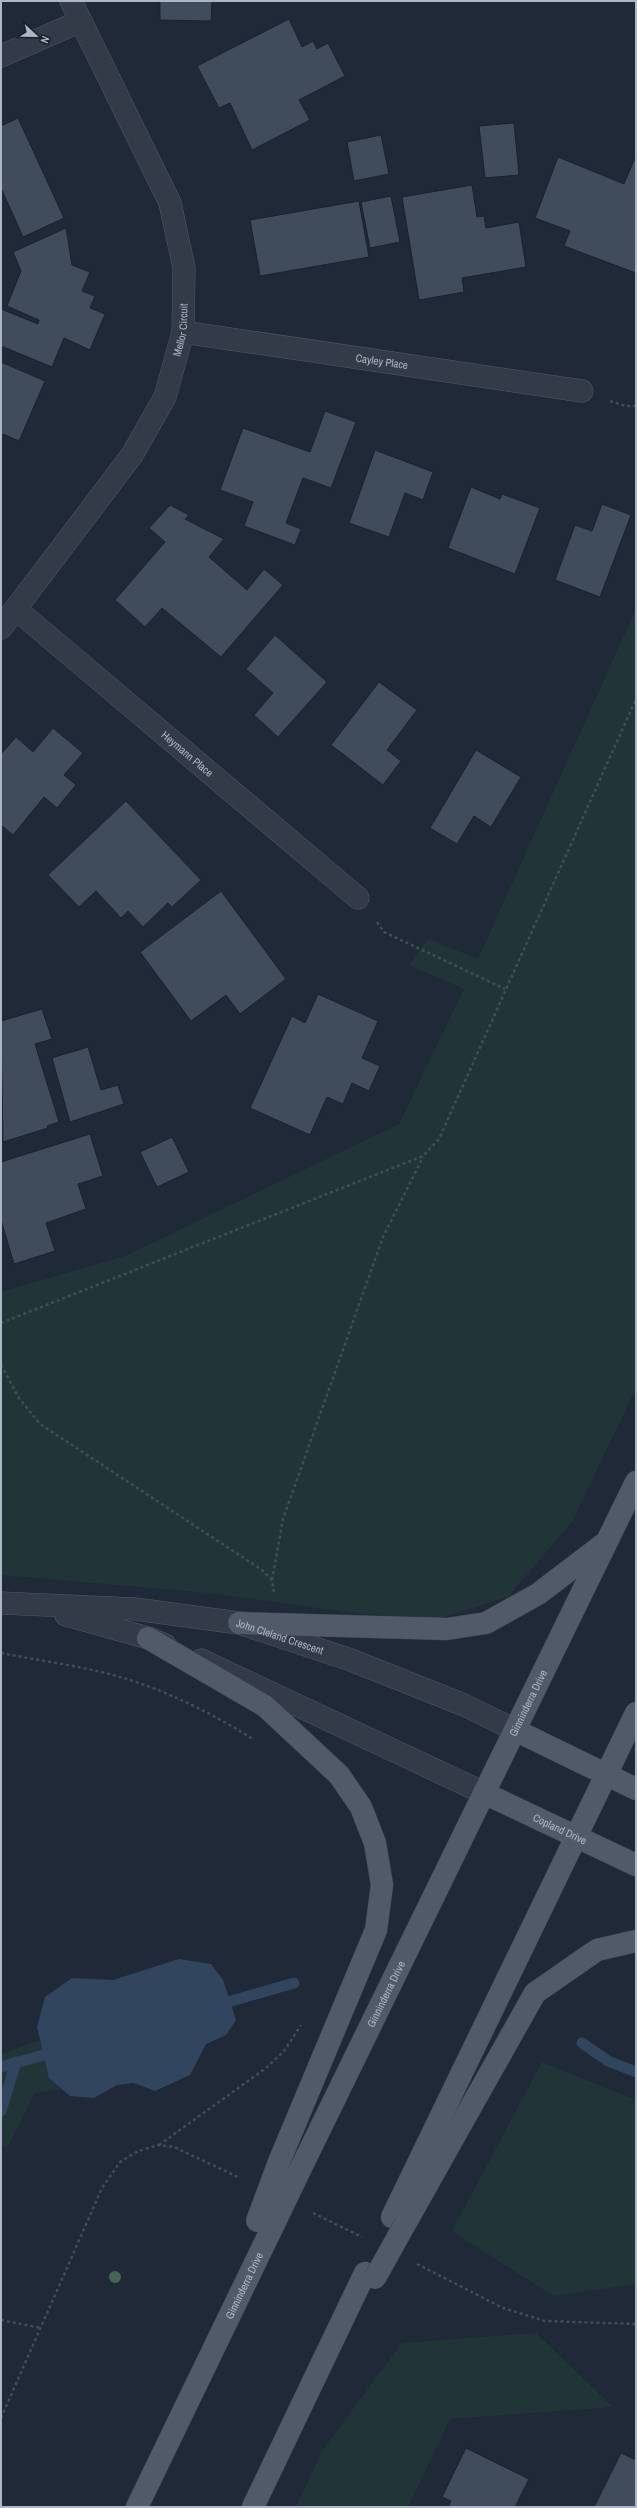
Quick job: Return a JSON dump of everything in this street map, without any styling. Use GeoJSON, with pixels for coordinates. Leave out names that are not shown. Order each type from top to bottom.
{"type":"FeatureCollection","features":[{"type":"Feature","properties":{"kind":"main road","name":"Ginninderra Drive"},"geometry":{"type":"LineString","coordinates":[[265,2225],[299,2172],[636,1482]]}},
{"type":"Feature","properties":{"kind":"main road"},"geometry":{"type":"LineString","coordinates":[[240,1623],[447,1629],[486,1623],[538,1594],[607,1541]]}},
{"type":"Feature","properties":{"kind":"main road"},"geometry":{"type":"LineString","coordinates":[[137,2507],[205,2365],[265,2225],[279,2162],[376,1930],[382,1885],[375,1843],[361,1807],[339,1774],[265,1706],[148,1638]]}},
{"type":"Feature","properties":{"kind":"main road"},"geometry":{"type":"LineString","coordinates":[[254,2507],[304,2403],[399,2220],[576,1837],[636,1713]]}},
{"type":"Feature","properties":{"kind":"main road"},"geometry":{"type":"LineString","coordinates":[[515,1730],[636,1789]]}},
{"type":"Feature","properties":{"kind":"main road","name":"Copland Drive"},"geometry":{"type":"LineString","coordinates":[[484,1793],[636,1865]]}},
{"type":"Feature","properties":{"kind":"main road"},"geometry":{"type":"LineString","coordinates":[[399,2220],[535,1993],[597,1950],[636,1941]]}},
{"type":"Feature","properties":{"kind":"street","name":"Mellor Circuit"},"geometry":{"type":"LineString","coordinates":[[1,628],[17,610],[132,455],[165,397],[183,332],[184,268],[170,203],[71,1]]}},
{"type":"Feature","properties":{"kind":"street"},"geometry":{"type":"LineString","coordinates":[[1,56],[81,20]]}},
{"type":"Feature","properties":{"kind":"street","name":"Cayley Place"},"geometry":{"type":"LineString","coordinates":[[183,332],[582,391]]}},
{"type":"Feature","properties":{"kind":"street","name":"Heymann Place"},"geometry":{"type":"LineString","coordinates":[[17,610],[358,898]]}},
{"type":"Feature","properties":{"kind":"street","name":"John Cleland Crescent"},"geometry":{"type":"LineString","coordinates":[[1,1603],[136,1609],[240,1623],[351,1660],[464,1705],[515,1730]]}},
{"type":"Feature","properties":{"kind":"street","name":"John Cleland Crescent"},"geometry":{"type":"LineString","coordinates":[[28,1605],[148,1638],[252,1682],[484,1793]]}},
{"type":"Feature","properties":{"kind":"path"},"geometry":{"type":"LineString","coordinates":[[273,1624],[277,1602],[272,1580],[283,1519],[383,1237],[423,1156],[439,1139],[636,699]]}},
{"type":"Feature","properties":{"kind":"path"},"geometry":{"type":"LineString","coordinates":[[358,898],[384,932],[505,989]]}},
{"type":"Feature","properties":{"kind":"path"},"geometry":{"type":"LineString","coordinates":[[1,1323],[423,1156]]}},
{"type":"Feature","properties":{"kind":"path"},"geometry":{"type":"LineString","coordinates":[[1,1365],[19,1398],[40,1424],[262,1570],[272,1580]]}},
{"type":"Feature","properties":{"kind":"path"},"geometry":{"type":"LineString","coordinates":[[1,1653],[124,1678],[181,1701],[235,1727],[260,1744]]}},
{"type":"Feature","properties":{"kind":"path"},"geometry":{"type":"LineString","coordinates":[[159,2145],[266,2068],[284,2051],[303,2020]]}},
{"type":"Feature","properties":{"kind":"path"},"geometry":{"type":"LineString","coordinates":[[1,2320],[41,2328]]}},
{"type":"Feature","properties":{"kind":"green space"},"geometry":{"type":"Polygon","coordinates":[[[636,609],[636,1388],[572,1522],[508,1597],[441,1618],[362,1614],[209,1593],[1,1575],[1,1292],[125,1256],[399,1124],[464,989],[409,965],[428,939],[478,959],[636,609]]]}},
{"type":"Feature","properties":{"kind":"green space"},"geometry":{"type":"Polygon","coordinates":[[[40,2040],[49,2078],[62,2089],[35,2093],[7,2148],[1,2146],[1,2054],[40,2040]]]}},
{"type":"Feature","properties":{"kind":"green space"},"geometry":{"type":"Polygon","coordinates":[[[542,2062],[636,2100],[636,2284],[553,2296],[452,2231],[542,2062]]]}},
{"type":"Feature","properties":{"kind":"green space"},"geometry":{"type":"Polygon","coordinates":[[[536,2333],[613,2407],[450,2419],[408,2507],[296,2507],[322,2451],[402,2343],[536,2333]]]}},
{"type":"Feature","properties":{"kind":"water"},"geometry":{"type":"Polygon","coordinates":[[[179,1959],[211,1964],[223,1980],[236,2020],[226,2035],[206,2044],[190,2075],[155,2091],[134,2083],[117,2085],[94,2098],[70,2096],[49,2078],[37,2027],[45,1997],[72,1978],[113,1980],[179,1959]]]}},
{"type":"Feature","properties":{"kind":"building"},"geometry":{"type":"Polygon","coordinates":[[[160,1],[212,1],[211,21],[160,20],[160,1]]]}},
{"type":"Feature","properties":{"kind":"building"},"geometry":{"type":"Polygon","coordinates":[[[289,19],[302,47],[313,41],[317,49],[328,43],[345,76],[299,100],[310,120],[252,150],[230,103],[219,108],[197,66],[289,19]]]}},
{"type":"Feature","properties":{"kind":"building"},"geometry":{"type":"Polygon","coordinates":[[[18,118],[64,218],[23,237],[1,188],[1,126],[18,118]]]}},
{"type":"Feature","properties":{"kind":"building"},"geometry":{"type":"Polygon","coordinates":[[[514,123],[519,175],[485,178],[479,126],[514,123]]]}},
{"type":"Feature","properties":{"kind":"building"},"geometry":{"type":"Polygon","coordinates":[[[381,135],[389,174],[354,181],[347,142],[381,135]]]}},
{"type":"Feature","properties":{"kind":"building"},"geometry":{"type":"Polygon","coordinates":[[[558,157],[624,184],[634,160],[636,161],[636,273],[564,246],[570,231],[535,218],[558,157]]]}},
{"type":"Feature","properties":{"kind":"building"},"geometry":{"type":"Polygon","coordinates":[[[472,185],[477,217],[484,216],[486,228],[519,222],[526,267],[462,278],[464,292],[419,300],[402,197],[472,185]]]}},
{"type":"Feature","properties":{"kind":"building"},"geometry":{"type":"Polygon","coordinates":[[[391,196],[400,242],[370,248],[361,202],[391,196]]]}},
{"type":"Feature","properties":{"kind":"building"},"geometry":{"type":"Polygon","coordinates":[[[359,201],[369,257],[260,276],[250,220],[359,201]]]}},
{"type":"Feature","properties":{"kind":"building"},"geometry":{"type":"Polygon","coordinates":[[[66,228],[72,265],[90,272],[82,291],[95,296],[90,308],[105,314],[90,350],[64,338],[52,367],[1,346],[1,309],[38,324],[39,320],[7,306],[21,271],[13,252],[66,228]]]}},
{"type":"Feature","properties":{"kind":"building"},"geometry":{"type":"Polygon","coordinates":[[[1,362],[45,381],[19,441],[3,434],[1,438],[1,362]]]}},
{"type":"Feature","properties":{"kind":"building"},"geometry":{"type":"Polygon","coordinates":[[[325,411],[356,422],[331,488],[303,478],[286,523],[301,529],[295,545],[244,526],[253,502],[220,490],[243,428],[310,452],[325,411]]]}},
{"type":"Feature","properties":{"kind":"building"},"geometry":{"type":"Polygon","coordinates":[[[375,450],[433,472],[423,500],[405,493],[389,537],[349,523],[375,450]]]}},
{"type":"Feature","properties":{"kind":"building"},"geometry":{"type":"Polygon","coordinates":[[[471,487],[500,499],[502,494],[540,508],[515,574],[448,548],[471,487]]]}},
{"type":"Feature","properties":{"kind":"building"},"geometry":{"type":"Polygon","coordinates":[[[602,504],[631,515],[600,597],[555,580],[575,525],[592,531],[602,504]]]}},
{"type":"Feature","properties":{"kind":"building"},"geometry":{"type":"Polygon","coordinates":[[[170,505],[189,515],[185,519],[224,539],[209,557],[247,590],[264,569],[283,585],[221,657],[162,608],[145,627],[115,600],[165,542],[149,528],[170,505]]]}},
{"type":"Feature","properties":{"kind":"building"},"geometry":{"type":"Polygon","coordinates":[[[275,635],[327,682],[278,737],[254,715],[273,693],[246,669],[275,635]]]}},
{"type":"Feature","properties":{"kind":"building"},"geometry":{"type":"Polygon","coordinates":[[[379,682],[417,710],[387,750],[401,761],[383,785],[331,745],[379,682]]]}},
{"type":"Feature","properties":{"kind":"building"},"geometry":{"type":"Polygon","coordinates":[[[53,728],[83,753],[64,775],[76,785],[57,808],[44,797],[13,835],[1,825],[1,754],[16,737],[33,752],[53,728]]]}},
{"type":"Feature","properties":{"kind":"building"},"geometry":{"type":"Polygon","coordinates":[[[476,750],[521,777],[491,827],[474,816],[457,844],[430,828],[476,750]]]}},
{"type":"Feature","properties":{"kind":"building"},"geometry":{"type":"Polygon","coordinates":[[[126,801],[201,880],[172,907],[168,903],[143,927],[128,911],[121,918],[96,891],[79,907],[48,875],[126,801]]]}},
{"type":"Feature","properties":{"kind":"building"},"geometry":{"type":"Polygon","coordinates":[[[221,891],[286,979],[240,1014],[226,995],[191,1021],[140,952],[221,891]]]}},
{"type":"Feature","properties":{"kind":"building"},"geometry":{"type":"Polygon","coordinates":[[[318,994],[378,1021],[362,1058],[380,1066],[369,1091],[352,1083],[343,1104],[327,1097],[310,1135],[250,1108],[292,1016],[305,1023],[318,994]]]}},
{"type":"Feature","properties":{"kind":"building"},"geometry":{"type":"Polygon","coordinates":[[[42,1009],[52,1039],[35,1044],[59,1122],[47,1126],[48,1128],[3,1142],[1,1021],[42,1009]]]}},
{"type":"Feature","properties":{"kind":"building"},"geometry":{"type":"Polygon","coordinates":[[[88,1047],[101,1090],[118,1085],[124,1104],[70,1122],[52,1058],[88,1047]]]}},
{"type":"Feature","properties":{"kind":"building"},"geometry":{"type":"Polygon","coordinates":[[[90,1134],[103,1176],[78,1184],[86,1209],[46,1223],[55,1251],[14,1264],[1,1220],[1,1162],[90,1134]]]}},
{"type":"Feature","properties":{"kind":"building"},"geometry":{"type":"Polygon","coordinates":[[[172,1137],[189,1172],[157,1187],[140,1152],[172,1137]]]}},
{"type":"Feature","properties":{"kind":"building"},"geometry":{"type":"Polygon","coordinates":[[[466,2448],[529,2479],[515,2507],[448,2507],[451,2501],[442,2497],[466,2448]]]}},
{"type":"Feature","properties":{"kind":"building"},"geometry":{"type":"Polygon","coordinates":[[[621,2453],[636,2460],[636,2507],[594,2507],[621,2453]]]}},
{"type":"Feature","properties":{"kind":"waterway"},"geometry":{"type":"LineString","coordinates":[[217,2005],[294,1983]]}},
{"type":"Feature","properties":{"kind":"waterway"},"geometry":{"type":"LineString","coordinates":[[582,2043],[608,2061],[636,2072]]}},
{"type":"Feature","properties":{"kind":"waterway"},"geometry":{"type":"LineString","coordinates":[[1,2067],[58,2051]]}},
{"type":"Feature","properties":{"kind":"waterway"},"geometry":{"type":"LineString","coordinates":[[1,2111],[16,2062]]}}]}
